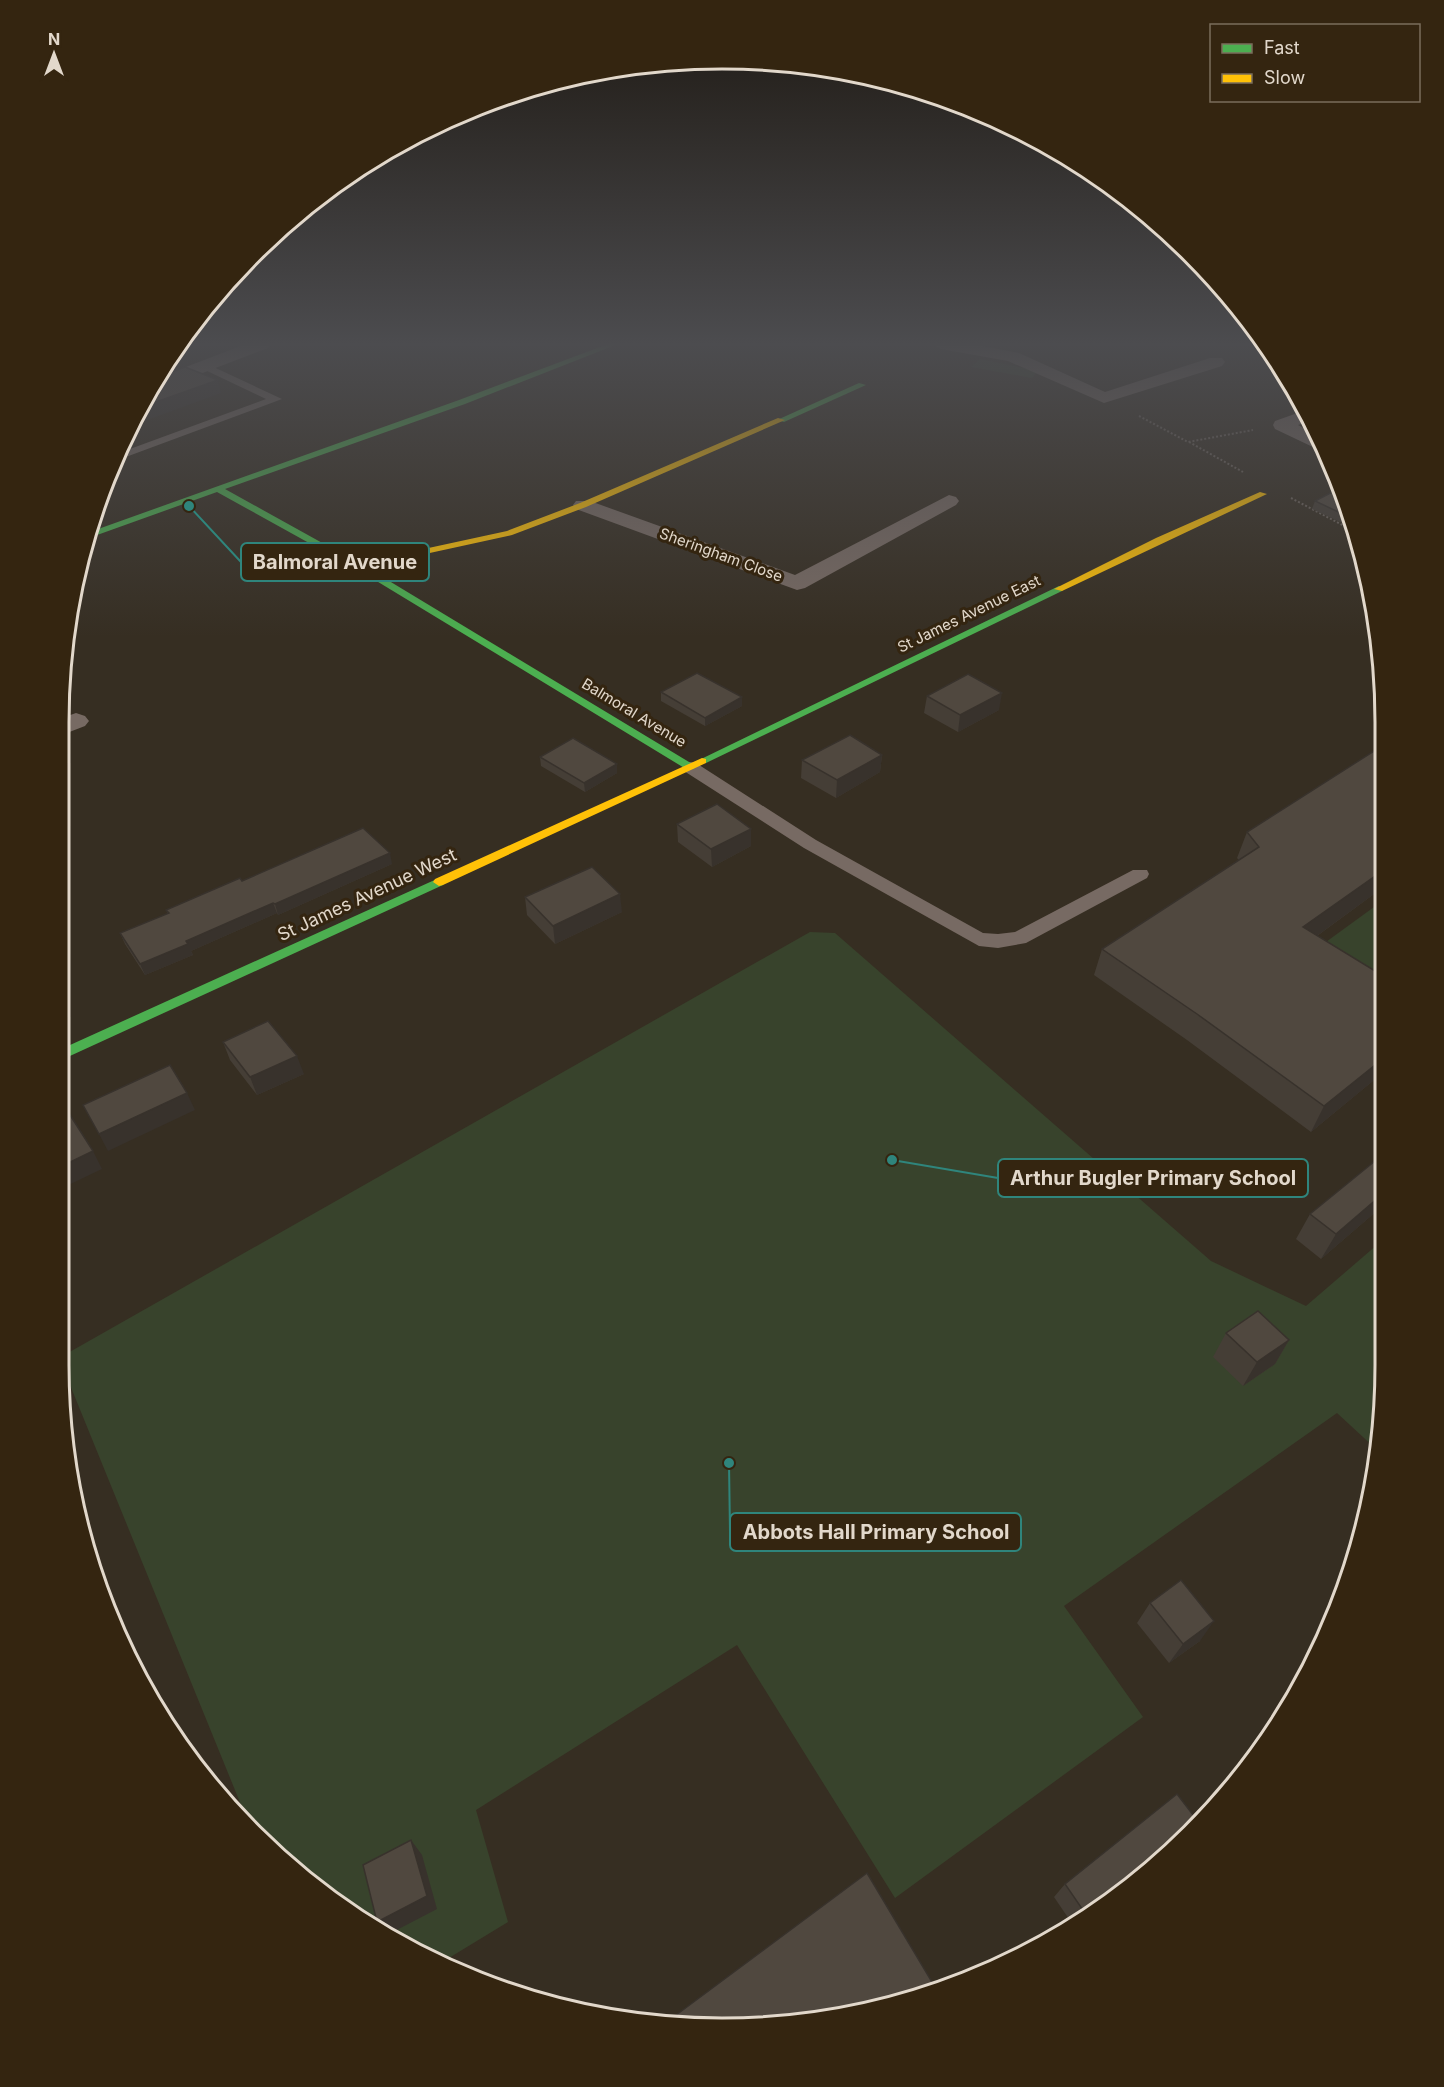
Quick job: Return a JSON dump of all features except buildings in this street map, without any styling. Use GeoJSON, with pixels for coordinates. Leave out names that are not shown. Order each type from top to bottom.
{"type":"FeatureCollection","features":[{"type":"Feature","properties":{"kind":"street"},"geometry":{"type":"LineString","coordinates":[[98,532],[352,441]]}},
{"type":"Feature","properties":{"kind":"street"},"geometry":{"type":"LineString","coordinates":[[368,572],[413,554],[509,533],[583,505],[731,441]]}},
{"type":"Feature","properties":{"kind":"street","name":"Balmoral Avenue"},"geometry":{"type":"LineString","coordinates":[[218,489],[368,572],[690,767]]}},
{"type":"Feature","properties":{"kind":"street","name":"St James Avenue East"},"geometry":{"type":"LineString","coordinates":[[690,767],[1159,540],[1263,494]]}},
{"type":"Feature","properties":{"kind":"street","name":"Sheringham Close"},"geometry":{"type":"LineString","coordinates":[[583,505],[798,582],[949,501]]}},
{"type":"Feature","properties":{"kind":"street","name":"St James Avenue West"},"geometry":{"type":"LineString","coordinates":[[69,1051],[690,767]]}},
{"type":"Feature","properties":{"kind":"lane"},"geometry":{"type":"LineString","coordinates":[[127,454],[162,441]]}},
{"type":"Feature","properties":{"kind":"lane"},"geometry":{"type":"LineString","coordinates":[[690,767],[810,844],[979,939],[998,941],[1018,938],[1140,874]]}},
{"type":"Feature","properties":{"kind":"green space"},"geometry":{"type":"Polygon","coordinates":[[[1375,906],[1375,996],[1308,955],[1375,906]]]}},
{"type":"Feature","properties":{"kind":"green space"},"geometry":{"type":"Polygon","coordinates":[[[810,932],[835,933],[1211,1261],[1306,1306],[1375,1247],[1374,1408],[1370,1443],[1337,1413],[1064,1606],[1143,1717],[895,1898],[737,1645],[476,1810],[508,1922],[449,1958],[395,1931],[324,1883],[291,1856],[242,1808],[69,1384],[69,1352],[810,932]]]}},
{"type":"Feature","properties":{"kind":"traffic: fast"},"geometry":{"type":"LineString","coordinates":[[98,532],[351,441]]}},
{"type":"Feature","properties":{"kind":"traffic: fast"},"geometry":{"type":"LineString","coordinates":[[218,489],[368,572],[690,767]]}},
{"type":"Feature","properties":{"kind":"traffic: fast"},"geometry":{"type":"LineString","coordinates":[[702,761],[1059,589]]}},
{"type":"Feature","properties":{"kind":"traffic: fast"},"geometry":{"type":"LineString","coordinates":[[69,1051],[439,882]]}},
{"type":"Feature","properties":{"kind":"traffic: slow"},"geometry":{"type":"LineString","coordinates":[[368,572],[413,554],[509,533],[583,505],[731,441]]}},
{"type":"Feature","properties":{"kind":"traffic: slow"},"geometry":{"type":"LineString","coordinates":[[1059,589],[1159,540],[1263,494]]}},
{"type":"Feature","properties":{"kind":"traffic: slow"},"geometry":{"type":"LineString","coordinates":[[439,882],[702,761]]}},
{"type":"Feature","properties":{"kind":"place","name":"Balmoral Avenue"},"geometry":{"type":"Point","coordinates":[189,506]}},
{"type":"Feature","properties":{"kind":"place","name":"Arthur Bugler Primary School"},"geometry":{"type":"Point","coordinates":[892,1160]}},
{"type":"Feature","properties":{"kind":"place","name":"Abbots Hall Primary School"},"geometry":{"type":"Point","coordinates":[729,1463]}}]}
